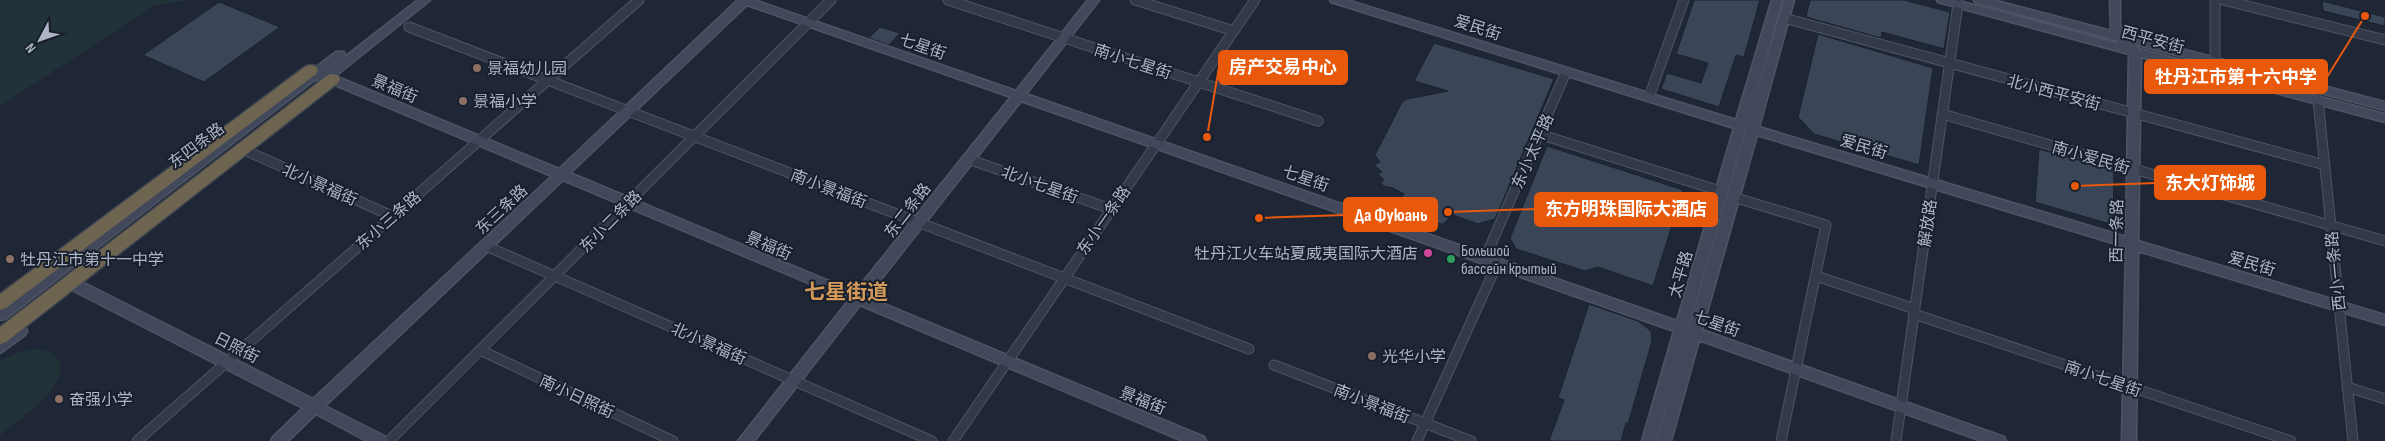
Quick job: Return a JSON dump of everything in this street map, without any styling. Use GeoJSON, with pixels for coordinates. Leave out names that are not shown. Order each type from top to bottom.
{"type":"FeatureCollection","features":[{"type":"Feature","properties":{"kind":"highway"},"geometry":{"type":"LineString","coordinates":[[0,337],[260,123],[322,75]]}},
{"type":"Feature","properties":{"kind":"highway"},"geometry":{"type":"LineString","coordinates":[[0,303],[260,123],[322,75]]}},
{"type":"Feature","properties":{"kind":"street"},"geometry":{"type":"LineString","coordinates":[[0,347],[249,152],[322,75],[411,0]]}},
{"type":"Feature","properties":{"kind":"street"},"geometry":{"type":"LineString","coordinates":[[0,295],[322,75],[425,0]]}},
{"type":"Feature","properties":{"kind":"street","name":"东小三条路"},"geometry":{"type":"LineString","coordinates":[[136,441],[639,0]]}},
{"type":"Feature","properties":{"kind":"street","name":"七星街"},"geometry":{"type":"LineString","coordinates":[[745,0],[1498,262],[1998,441]]}},
{"type":"Feature","properties":{"kind":"street","name":"东三条路"},"geometry":{"type":"LineString","coordinates":[[278,441],[745,0]]}},
{"type":"Feature","properties":{"kind":"street","name":"东小二条路"},"geometry":{"type":"LineString","coordinates":[[389,441],[831,0]]}},
{"type":"Feature","properties":{"kind":"street","name":"南小七星街"},"geometry":{"type":"LineString","coordinates":[[948,0],[1318,121]]}},
{"type":"Feature","properties":{"kind":"street","name":"东二条路"},"geometry":{"type":"LineString","coordinates":[[745,441],[1094,0]]}},
{"type":"Feature","properties":{"kind":"street"},"geometry":{"type":"LineString","coordinates":[[1135,0],[1234,31]]}},
{"type":"Feature","properties":{"kind":"street","name":"东小一条路"},"geometry":{"type":"LineString","coordinates":[[954,441],[1063,278],[1255,0]]}},
{"type":"Feature","properties":{"kind":"street","name":"爱民街"},"geometry":{"type":"LineString","coordinates":[[1335,0],[1746,127],[2385,320]]}},
{"type":"Feature","properties":{"kind":"street"},"geometry":{"type":"LineString","coordinates":[[1649,97],[1684,0]]}},
{"type":"Feature","properties":{"kind":"street","name":"太平路"},"geometry":{"type":"LineString","coordinates":[[1664,441],[1733,197],[1746,127],[1777,0]]}},
{"type":"Feature","properties":{"kind":"street","name":"太平路"},"geometry":{"type":"LineString","coordinates":[[1649,441],[1720,191],[1746,127],[1789,0]]}},
{"type":"Feature","properties":{"kind":"street","name":"西平安街"},"geometry":{"type":"LineString","coordinates":[[1942,0],[2385,118]]}},
{"type":"Feature","properties":{"kind":"street","name":"西平安街"},"geometry":{"type":"LineString","coordinates":[[1979,0],[2385,106]]}},
{"type":"Feature","properties":{"kind":"street"},"geometry":{"type":"LineString","coordinates":[[2115,0],[2114,25],[2117,36],[2134,51]]}},
{"type":"Feature","properties":{"kind":"street"},"geometry":{"type":"LineString","coordinates":[[2215,0],[2215,62]]}},
{"type":"Feature","properties":{"kind":"street"},"geometry":{"type":"LineString","coordinates":[[2223,0],[2385,40]]}},
{"type":"Feature","properties":{"kind":"street","name":"解放路"},"geometry":{"type":"LineString","coordinates":[[1896,441],[1958,4]]}},
{"type":"Feature","properties":{"kind":"street","name":"北小西平安街"},"geometry":{"type":"LineString","coordinates":[[1784,18],[2325,165]]}},
{"type":"Feature","properties":{"kind":"street","name":"南小景福街"},"geometry":{"type":"LineString","coordinates":[[409,27],[1249,349]]}},
{"type":"Feature","properties":{"kind":"street","name":"西一条路"},"geometry":{"type":"LineString","coordinates":[[2129,441],[2135,113],[2134,51]]}},
{"type":"Feature","properties":{"kind":"street","name":"东小太平路"},"geometry":{"type":"LineString","coordinates":[[1485,258],[1566,72]]}},
{"type":"Feature","properties":{"kind":"street","name":"景福街"},"geometry":{"type":"LineString","coordinates":[[322,75],[1199,441]]}},
{"type":"Feature","properties":{"kind":"street","name":"西小一条路"},"geometry":{"type":"LineString","coordinates":[[2318,100],[2353,441]]}},
{"type":"Feature","properties":{"kind":"street","name":"南小爱民街"},"geometry":{"type":"LineString","coordinates":[[1942,114],[2385,241]]}},
{"type":"Feature","properties":{"kind":"street"},"geometry":{"type":"LineString","coordinates":[[0,327],[260,123]]}},
{"type":"Feature","properties":{"kind":"street","name":"东四条路"},"geometry":{"type":"LineString","coordinates":[[0,315],[260,123]]}},
{"type":"Feature","properties":{"kind":"street"},"geometry":{"type":"LineString","coordinates":[[1539,134],[1720,191]]}},
{"type":"Feature","properties":{"kind":"street","name":"北小景福街"},"geometry":{"type":"LineString","coordinates":[[249,152],[392,216]]}},
{"type":"Feature","properties":{"kind":"street","name":"北小七星街"},"geometry":{"type":"LineString","coordinates":[[968,159],[1111,209]]}},
{"type":"Feature","properties":{"kind":"street"},"geometry":{"type":"LineString","coordinates":[[1733,197],[1826,226],[1781,441]]}},
{"type":"Feature","properties":{"kind":"street","name":"北小景福街"},"geometry":{"type":"LineString","coordinates":[[486,246],[932,441]]}},
{"type":"Feature","properties":{"kind":"street"},"geometry":{"type":"LineString","coordinates":[[1417,441],[1498,262]]}},
{"type":"Feature","properties":{"kind":"street","name":"南小七星街"},"geometry":{"type":"LineString","coordinates":[[1816,276],[2130,387],[2292,441]]}},
{"type":"Feature","properties":{"kind":"street","name":"日照街"},"geometry":{"type":"LineString","coordinates":[[77,286],[381,441]]}},
{"type":"Feature","properties":{"kind":"street","name":"南小日照街"},"geometry":{"type":"LineString","coordinates":[[480,350],[673,441]]}},
{"type":"Feature","properties":{"kind":"street","name":"南小景福街"},"geometry":{"type":"LineString","coordinates":[[1274,365],[1471,441]]}},
{"type":"Feature","properties":{"kind":"street"},"geometry":{"type":"LineString","coordinates":[[2347,387],[2385,399]]}},
{"type":"Feature","properties":{"kind":"shaded area"},"geometry":{"type":"Polygon","coordinates":[[[0,0],[191,0],[155,5],[0,106],[0,0]]]}},
{"type":"Feature","properties":{"kind":"shaded area"},"geometry":{"type":"Polygon","coordinates":[[[35,349],[48,352],[58,360],[60,370],[58,380],[41,401],[0,435],[0,360],[23,351],[35,349]]]}},
{"type":"Feature","properties":{"kind":"building"},"geometry":{"type":"Polygon","coordinates":[[[1694,0],[1760,0],[1744,57],[1736,55],[1719,107],[1661,89],[1667,73],[1701,83],[1708,63],[1676,54],[1694,0]]]}},
{"type":"Feature","properties":{"kind":"building"},"geometry":{"type":"Polygon","coordinates":[[[1810,0],[1904,0],[1950,12],[1944,49],[1882,32],[1881,38],[1806,17],[1810,0]]]}},
{"type":"Feature","properties":{"kind":"building"},"geometry":{"type":"Polygon","coordinates":[[[2322,1],[2385,17],[2385,26],[2323,11],[2322,1]]]}},
{"type":"Feature","properties":{"kind":"building"},"geometry":{"type":"Polygon","coordinates":[[[219,2],[280,27],[204,82],[143,55],[219,2]]]}},
{"type":"Feature","properties":{"kind":"building"},"geometry":{"type":"Polygon","coordinates":[[[880,27],[900,33],[889,45],[869,38],[880,27]]]}},
{"type":"Feature","properties":{"kind":"building"},"geometry":{"type":"Polygon","coordinates":[[[1818,34],[1933,68],[1919,165],[1814,134],[1798,117],[1818,34]]]}},
{"type":"Feature","properties":{"kind":"building"},"geometry":{"type":"Polygon","coordinates":[[[1434,43],[1554,79],[1495,219],[1478,224],[1453,215],[1443,224],[1426,223],[1415,214],[1414,201],[1402,198],[1404,194],[1393,188],[1383,186],[1381,182],[1384,180],[1378,174],[1382,172],[1374,165],[1380,162],[1375,155],[1402,102],[1407,99],[1448,91],[1414,81],[1434,43]]]}},
{"type":"Feature","properties":{"kind":"building"},"geometry":{"type":"Polygon","coordinates":[[[1547,146],[1683,190],[1653,286],[1598,267],[1585,271],[1516,249],[1510,238],[1547,146]]]}},
{"type":"Feature","properties":{"kind":"building"},"geometry":{"type":"Polygon","coordinates":[[[2039,149],[2114,170],[2113,225],[2035,202],[2039,149]]]}},
{"type":"Feature","properties":{"kind":"building"},"geometry":{"type":"Polygon","coordinates":[[[1589,304],[1638,321],[1651,331],[1652,341],[1628,424],[1626,423],[1621,441],[1549,441],[1564,400],[1558,398],[1589,304]]]}},
{"type":"Feature","properties":{"kind":"place","name":"牡丹江市第十六中学"},"geometry":{"type":"Point","coordinates":[2365,16]}},
{"type":"Feature","properties":{"kind":"place","name":"景福幼儿园"},"geometry":{"type":"Point","coordinates":[477,68]}},
{"type":"Feature","properties":{"kind":"place","name":"景福小学"},"geometry":{"type":"Point","coordinates":[463,101]}},
{"type":"Feature","properties":{"kind":"place","name":"房产交易中心"},"geometry":{"type":"Point","coordinates":[1207,137]}},
{"type":"Feature","properties":{"kind":"place","name":"东大灯饰城"},"geometry":{"type":"Point","coordinates":[2075,186]}},
{"type":"Feature","properties":{"kind":"place","name":"东方明珠国际大酒店"},"geometry":{"type":"Point","coordinates":[1448,212]}},
{"type":"Feature","properties":{"kind":"place","name":"Да Фуюань"},"geometry":{"type":"Point","coordinates":[1259,218]}},
{"type":"Feature","properties":{"kind":"place","name":"牡丹江火车站夏威夷国际大酒店"},"geometry":{"type":"Point","coordinates":[1428,253]}},
{"type":"Feature","properties":{"kind":"place","name":"牡丹江市第十一中学"},"geometry":{"type":"Point","coordinates":[10,259]}},
{"type":"Feature","properties":{"kind":"place","name":"Большой бассейн крытый"},"geometry":{"type":"Point","coordinates":[1451,259]}},
{"type":"Feature","properties":{"kind":"place","name":"光华小学"},"geometry":{"type":"Point","coordinates":[1372,356]}},
{"type":"Feature","properties":{"kind":"place","name":"奋强小学"},"geometry":{"type":"Point","coordinates":[59,399]}},
{"type":"Feature","properties":{"kind":"district","name":"七星街道"},"geometry":{"type":"Point","coordinates":[846,292]}}]}
